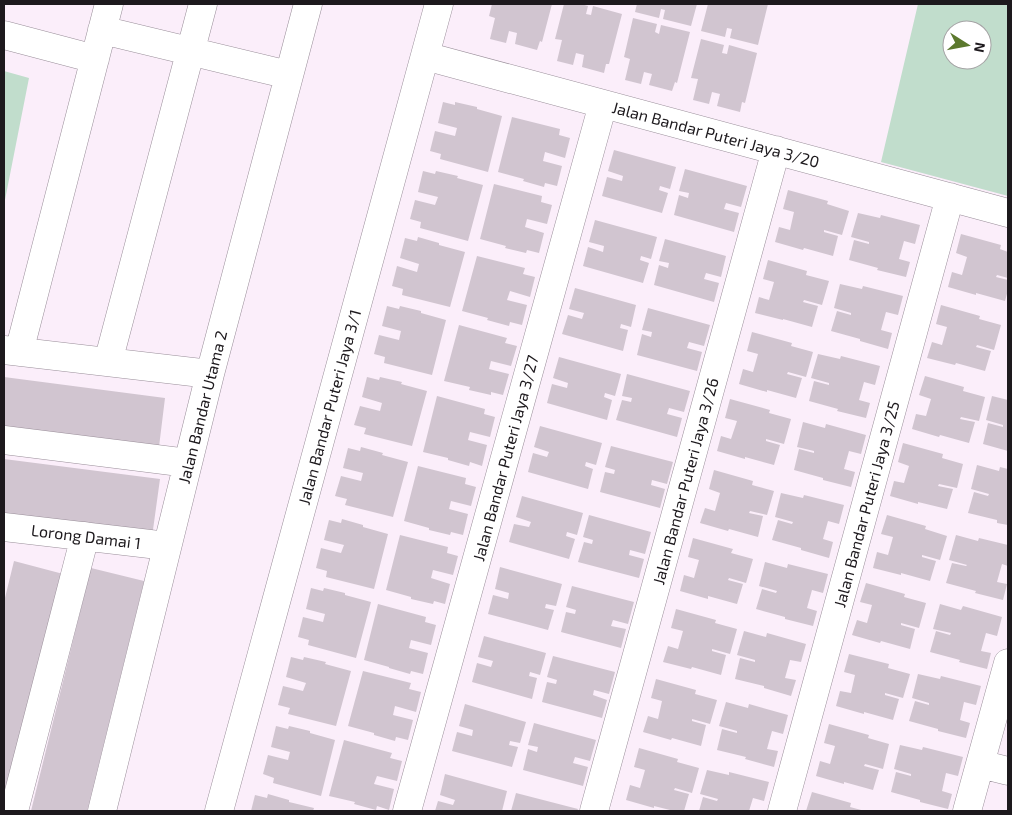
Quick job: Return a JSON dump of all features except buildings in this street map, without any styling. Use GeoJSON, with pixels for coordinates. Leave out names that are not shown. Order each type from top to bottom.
{"type":"FeatureCollection","features":[{"type":"Feature","properties":{"kind":"street"},"geometry":{"type":"LineString","coordinates":[[109,4],[11,351],[210,374]]}},
{"type":"Feature","properties":{"kind":"street"},"geometry":{"type":"LineString","coordinates":[[108,362],[203,4]]}},
{"type":"Feature","properties":{"kind":"street","name":"Jalan Bandar Utama 2"},"geometry":{"type":"LineString","coordinates":[[102,811],[210,374],[308,4]]}},
{"type":"Feature","properties":{"kind":"street","name":"Jalan Bandar Puteri Jaya 3/1"},"geometry":{"type":"LineString","coordinates":[[219,811],[439,4]]}},
{"type":"Feature","properties":{"kind":"street"},"geometry":{"type":"LineString","coordinates":[[102,30],[289,75]]}},
{"type":"Feature","properties":{"kind":"street"},"geometry":{"type":"LineString","coordinates":[[4,35],[95,59]]}},
{"type":"Feature","properties":{"kind":"street","name":"Jalan Bandar Puteri Jaya 3/20"},"geometry":{"type":"LineString","coordinates":[[424,56],[1008,213]]}},
{"type":"Feature","properties":{"kind":"street","name":"Jalan Bandar Puteri Jaya 3/27"},"geometry":{"type":"LineString","coordinates":[[407,811],[602,104]]}},
{"type":"Feature","properties":{"kind":"street","name":"Jalan Bandar Puteri Jaya 3/26"},"geometry":{"type":"LineString","coordinates":[[594,811],[776,150]]}},
{"type":"Feature","properties":{"kind":"street","name":"Jalan Bandar Puteri Jaya 3/25"},"geometry":{"type":"LineString","coordinates":[[782,811],[950,197]]}},
{"type":"Feature","properties":{"kind":"street"},"geometry":{"type":"LineString","coordinates":[[4,440],[188,463]]}},
{"type":"Feature","properties":{"kind":"street","name":"Lorong Damai 1"},"geometry":{"type":"LineString","coordinates":[[4,527],[167,546]]}},
{"type":"Feature","properties":{"kind":"street"},"geometry":{"type":"LineString","coordinates":[[14,811],[85,536]]}},
{"type":"Feature","properties":{"kind":"street"},"geometry":{"type":"LineString","coordinates":[[967,811],[1008,663]]}},
{"type":"Feature","properties":{"kind":"street"},"geometry":{"type":"LineString","coordinates":[[980,764],[1008,771]]}},
{"type":"Feature","properties":{"kind":"green space"},"geometry":{"type":"Polygon","coordinates":[[[918,4],[1008,4],[1008,196],[881,162],[918,4]]]}},
{"type":"Feature","properties":{"kind":"green space"},"geometry":{"type":"Polygon","coordinates":[[[4,71],[29,78],[4,205],[4,71]]]}}]}
